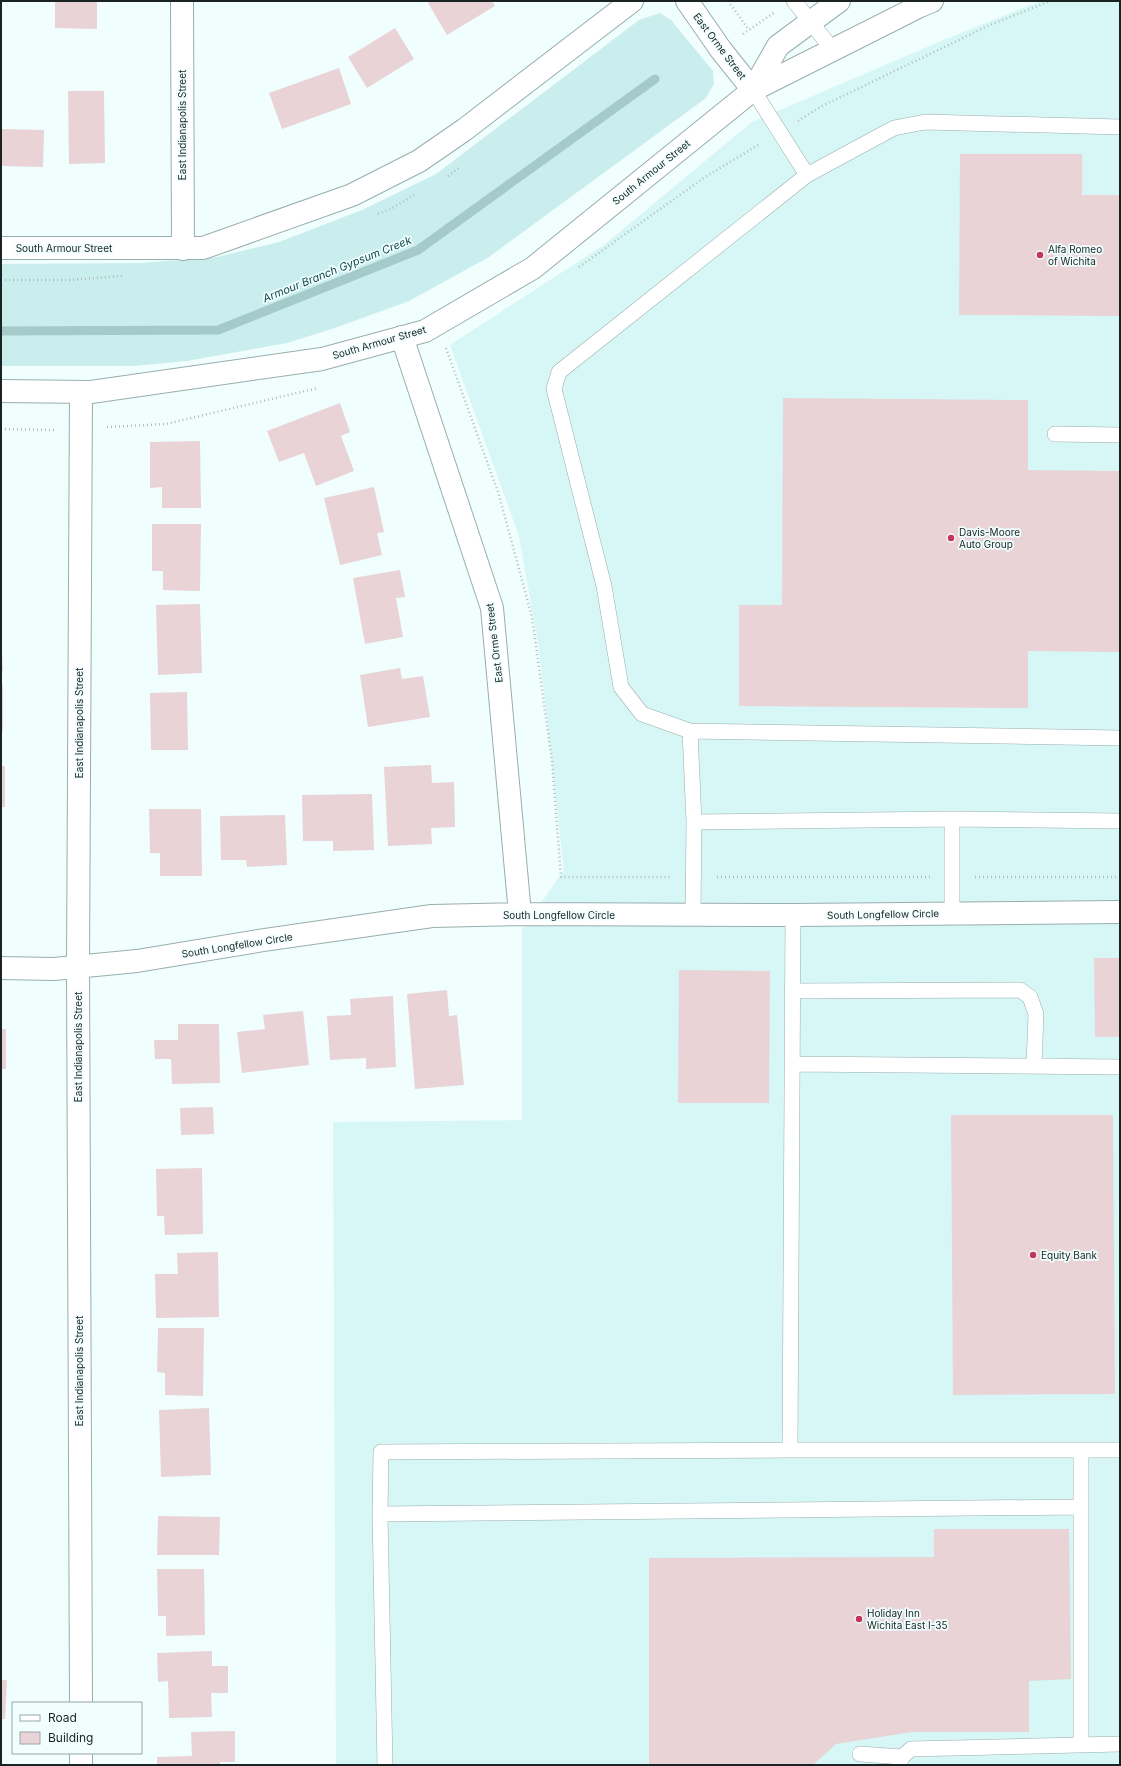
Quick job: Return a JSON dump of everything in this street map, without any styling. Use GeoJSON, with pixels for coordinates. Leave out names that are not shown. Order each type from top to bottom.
{"type":"FeatureCollection","features":[{"type":"Feature","properties":{"kind":"street","name":"East Indianapolis Street"},"geometry":{"type":"LineString","coordinates":[[182,1],[183,248]]}},
{"type":"Feature","properties":{"kind":"street","name":"South Armour Street"},"geometry":{"type":"LineString","coordinates":[[1,248],[203,248],[352,195],[419,162],[464,130],[632,1]]}},
{"type":"Feature","properties":{"kind":"street","name":"East Orme Street"},"geometry":{"type":"LineString","coordinates":[[686,1],[721,50],[753,90]]}},
{"type":"Feature","properties":{"kind":"street","name":"South Armour Street"},"geometry":{"type":"LineString","coordinates":[[753,90],[778,46],[839,1]]}},
{"type":"Feature","properties":{"kind":"street","name":"South Armour Street"},"geometry":{"type":"LineString","coordinates":[[1,391],[91,392],[322,358],[425,331],[533,268],[753,90],[932,1]]}},
{"type":"Feature","properties":{"kind":"street","name":"East Orme Street"},"geometry":{"type":"LineString","coordinates":[[402,337],[492,608],[520,914]]}},
{"type":"Feature","properties":{"kind":"street","name":"East Indianapolis Street"},"geometry":{"type":"LineString","coordinates":[[81,392],[78,966],[81,1702]]}},
{"type":"Feature","properties":{"kind":"street","name":"South Longfellow Circle"},"geometry":{"type":"LineString","coordinates":[[1,968],[54,969],[137,961],[264,940],[432,916],[520,914],[793,915],[1120,912]]}},
{"type":"Feature","properties":{"kind":"street"},"geometry":{"type":"LineString","coordinates":[[81,1754],[81,1765]]}},
{"type":"Feature","properties":{"kind":"lane"},"geometry":{"type":"LineString","coordinates":[[794,1],[833,50]]}},
{"type":"Feature","properties":{"kind":"lane"},"geometry":{"type":"LineString","coordinates":[[753,90],[807,176]]}},
{"type":"Feature","properties":{"kind":"lane"},"geometry":{"type":"LineString","coordinates":[[1120,128],[925,122],[894,128],[807,176],[559,372],[554,389],[604,586],[621,687],[642,714],[690,731],[1120,738]]}},
{"type":"Feature","properties":{"kind":"lane"},"geometry":{"type":"LineString","coordinates":[[1055,434],[1120,435]]}},
{"type":"Feature","properties":{"kind":"lane"},"geometry":{"type":"LineString","coordinates":[[690,731],[694,822],[693,915]]}},
{"type":"Feature","properties":{"kind":"lane"},"geometry":{"type":"LineString","coordinates":[[694,822],[952,819],[1120,821]]}},
{"type":"Feature","properties":{"kind":"lane"},"geometry":{"type":"LineString","coordinates":[[952,819],[952,913]]}},
{"type":"Feature","properties":{"kind":"lane"},"geometry":{"type":"LineString","coordinates":[[790,1450],[793,915]]}},
{"type":"Feature","properties":{"kind":"lane"},"geometry":{"type":"LineString","coordinates":[[792,991],[1020,990],[1030,997],[1036,1014],[1034,1066]]}},
{"type":"Feature","properties":{"kind":"lane"},"geometry":{"type":"LineString","coordinates":[[792,1064],[1120,1067]]}},
{"type":"Feature","properties":{"kind":"lane"},"geometry":{"type":"LineString","coordinates":[[1081,1450],[1081,1745]]}},
{"type":"Feature","properties":{"kind":"lane"},"geometry":{"type":"LineString","coordinates":[[385,1765],[380,1514],[381,1452],[1120,1450]]}},
{"type":"Feature","properties":{"kind":"lane"},"geometry":{"type":"LineString","coordinates":[[380,1514],[1080,1507]]}},
{"type":"Feature","properties":{"kind":"lane"},"geometry":{"type":"LineString","coordinates":[[860,1754],[900,1761],[911,1749],[1120,1744]]}},
{"type":"Feature","properties":{"kind":"path"},"geometry":{"type":"LineString","coordinates":[[728,1],[749,30]]}},
{"type":"Feature","properties":{"kind":"path"},"geometry":{"type":"LineString","coordinates":[[721,50],[778,9]]}},
{"type":"Feature","properties":{"kind":"shaded area"},"geometry":{"type":"Polygon","coordinates":[[[1040,1],[1120,1],[1120,1765],[336,1765],[333,1122],[522,1120],[522,930],[564,870],[539,649],[519,536],[450,345],[604,245],[752,122],[934,44],[1040,1]]]}},
{"type":"Feature","properties":{"kind":"shaded area"},"geometry":{"type":"Polygon","coordinates":[[[660,13],[671,20],[713,71],[714,84],[706,98],[489,257],[409,301],[335,328],[287,343],[187,361],[133,366],[1,366],[1,264],[140,263],[217,257],[279,242],[362,210],[436,174],[639,20],[660,13]]]}},
{"type":"Feature","properties":{"kind":"building"},"geometry":{"type":"Polygon","coordinates":[[[55,1],[97,1],[97,29],[55,28],[55,1]]]}},
{"type":"Feature","properties":{"kind":"building"},"geometry":{"type":"Polygon","coordinates":[[[431,1],[492,1],[495,6],[447,35],[428,3],[431,1]]]}},
{"type":"Feature","properties":{"kind":"building"},"geometry":{"type":"Polygon","coordinates":[[[395,28],[414,59],[367,88],[348,57],[395,28]]]}},
{"type":"Feature","properties":{"kind":"building"},"geometry":{"type":"Polygon","coordinates":[[[339,68],[351,104],[282,129],[269,93],[339,68]]]}},
{"type":"Feature","properties":{"kind":"building"},"geometry":{"type":"Polygon","coordinates":[[[68,91],[104,91],[105,163],[69,164],[68,91]]]}},
{"type":"Feature","properties":{"kind":"building"},"geometry":{"type":"Polygon","coordinates":[[[1,129],[44,130],[43,167],[1,166],[1,129]]]}},
{"type":"Feature","properties":{"kind":"building","name":"Alfa Romeo of Wichita"},"geometry":{"type":"Polygon","coordinates":[[[960,154],[1082,154],[1082,195],[1120,195],[1120,316],[959,315],[960,154]]]}},
{"type":"Feature","properties":{"kind":"building","name":"Davis-Moore Auto Group"},"geometry":{"type":"Polygon","coordinates":[[[783,398],[1028,400],[1028,470],[1120,471],[1120,652],[1028,651],[1028,708],[739,706],[739,605],[782,605],[783,398]]]}},
{"type":"Feature","properties":{"kind":"building"},"geometry":{"type":"Polygon","coordinates":[[[340,403],[350,432],[341,436],[354,471],[316,486],[304,453],[279,462],[267,431],[340,403]]]}},
{"type":"Feature","properties":{"kind":"building"},"geometry":{"type":"Polygon","coordinates":[[[200,441],[201,508],[162,508],[162,487],[150,488],[150,442],[200,441]]]}},
{"type":"Feature","properties":{"kind":"building"},"geometry":{"type":"Polygon","coordinates":[[[374,487],[384,532],[377,533],[382,555],[340,565],[324,498],[374,487]]]}},
{"type":"Feature","properties":{"kind":"building"},"geometry":{"type":"Polygon","coordinates":[[[152,524],[201,524],[200,591],[163,590],[163,571],[152,571],[152,524]]]}},
{"type":"Feature","properties":{"kind":"building"},"geometry":{"type":"Polygon","coordinates":[[[400,570],[405,597],[396,598],[403,637],[365,644],[353,578],[400,570]]]}},
{"type":"Feature","properties":{"kind":"building"},"geometry":{"type":"Polygon","coordinates":[[[200,604],[202,673],[158,675],[156,605],[200,604]]]}},
{"type":"Feature","properties":{"kind":"building"},"geometry":{"type":"Polygon","coordinates":[[[2,651],[3,671],[1,671],[2,651]]]}},
{"type":"Feature","properties":{"kind":"building"},"geometry":{"type":"Polygon","coordinates":[[[400,668],[402,679],[423,676],[430,717],[368,727],[360,675],[400,668]]]}},
{"type":"Feature","properties":{"kind":"building"},"geometry":{"type":"Polygon","coordinates":[[[1,685],[3,685],[3,731],[1,731],[1,685]]]}},
{"type":"Feature","properties":{"kind":"building"},"geometry":{"type":"Polygon","coordinates":[[[187,692],[188,750],[151,750],[150,693],[187,692]]]}},
{"type":"Feature","properties":{"kind":"building"},"geometry":{"type":"Polygon","coordinates":[[[431,765],[432,783],[454,782],[455,827],[431,828],[432,844],[388,846],[384,767],[431,765]]]}},
{"type":"Feature","properties":{"kind":"building"},"geometry":{"type":"Polygon","coordinates":[[[1,766],[5,766],[5,807],[1,807],[1,766]]]}},
{"type":"Feature","properties":{"kind":"building"},"geometry":{"type":"Polygon","coordinates":[[[372,794],[374,850],[333,851],[333,841],[303,841],[302,795],[372,794]]]}},
{"type":"Feature","properties":{"kind":"building"},"geometry":{"type":"Polygon","coordinates":[[[149,809],[201,809],[202,876],[160,876],[160,853],[150,853],[149,809]]]}},
{"type":"Feature","properties":{"kind":"building"},"geometry":{"type":"Polygon","coordinates":[[[285,815],[287,865],[247,867],[246,860],[221,860],[220,816],[285,815]]]}},
{"type":"Feature","properties":{"kind":"building"},"geometry":{"type":"Polygon","coordinates":[[[1094,958],[1120,958],[1120,1037],[1095,1037],[1094,958]]]}},
{"type":"Feature","properties":{"kind":"building"},"geometry":{"type":"Polygon","coordinates":[[[679,970],[770,971],[769,1103],[678,1103],[679,970]]]}},
{"type":"Feature","properties":{"kind":"building"},"geometry":{"type":"Polygon","coordinates":[[[447,990],[449,1016],[457,1015],[464,1085],[415,1089],[407,994],[447,990]]]}},
{"type":"Feature","properties":{"kind":"building"},"geometry":{"type":"Polygon","coordinates":[[[393,996],[396,1067],[366,1069],[366,1058],[330,1060],[327,1016],[351,1015],[350,999],[393,996]]]}},
{"type":"Feature","properties":{"kind":"building"},"geometry":{"type":"Polygon","coordinates":[[[303,1011],[309,1065],[242,1073],[237,1032],[265,1029],[263,1015],[303,1011]]]}},
{"type":"Feature","properties":{"kind":"building"},"geometry":{"type":"Polygon","coordinates":[[[178,1024],[219,1024],[220,1083],[172,1084],[171,1059],[155,1059],[154,1040],[178,1040],[178,1024]]]}},
{"type":"Feature","properties":{"kind":"building"},"geometry":{"type":"Polygon","coordinates":[[[1,1029],[6,1029],[6,1069],[1,1069],[1,1029]]]}},
{"type":"Feature","properties":{"kind":"building"},"geometry":{"type":"Polygon","coordinates":[[[213,1107],[214,1134],[181,1135],[180,1108],[213,1107]]]}},
{"type":"Feature","properties":{"kind":"building","name":"Equity Bank"},"geometry":{"type":"Polygon","coordinates":[[[951,1115],[1113,1115],[1115,1394],[953,1395],[951,1115]]]}},
{"type":"Feature","properties":{"kind":"building"},"geometry":{"type":"Polygon","coordinates":[[[202,1168],[203,1234],[165,1235],[164,1216],[157,1216],[156,1169],[202,1168]]]}},
{"type":"Feature","properties":{"kind":"building"},"geometry":{"type":"Polygon","coordinates":[[[218,1252],[219,1317],[156,1318],[155,1274],[178,1274],[177,1253],[218,1252]]]}},
{"type":"Feature","properties":{"kind":"building"},"geometry":{"type":"Polygon","coordinates":[[[158,1328],[204,1328],[203,1396],[165,1395],[165,1373],[157,1372],[158,1328]]]}},
{"type":"Feature","properties":{"kind":"building"},"geometry":{"type":"Polygon","coordinates":[[[209,1408],[211,1475],[161,1477],[159,1410],[209,1408]]]}},
{"type":"Feature","properties":{"kind":"building"},"geometry":{"type":"Polygon","coordinates":[[[158,1516],[220,1517],[219,1555],[157,1555],[158,1516]]]}},
{"type":"Feature","properties":{"kind":"building","name":"Holiday Inn Wichita East I-35"},"geometry":{"type":"Polygon","coordinates":[[[934,1529],[1069,1529],[1071,1679],[1029,1681],[1029,1732],[912,1732],[836,1744],[813,1765],[649,1765],[649,1558],[934,1557],[934,1529]]]}},
{"type":"Feature","properties":{"kind":"building"},"geometry":{"type":"Polygon","coordinates":[[[157,1569],[204,1569],[205,1635],[166,1636],[166,1616],[158,1616],[157,1569]]]}},
{"type":"Feature","properties":{"kind":"building"},"geometry":{"type":"Polygon","coordinates":[[[212,1651],[212,1666],[228,1666],[228,1693],[211,1693],[212,1717],[169,1718],[168,1681],[158,1682],[157,1653],[212,1651]]]}},
{"type":"Feature","properties":{"kind":"building"},"geometry":{"type":"Polygon","coordinates":[[[1,1680],[7,1680],[5,1719],[1,1719],[1,1680]]]}},
{"type":"Feature","properties":{"kind":"building"},"geometry":{"type":"Polygon","coordinates":[[[235,1731],[235,1762],[220,1762],[220,1765],[157,1765],[157,1757],[192,1756],[191,1732],[235,1731]]]}},
{"type":"Feature","properties":{"kind":"waterway","name":"Armour Branch Gypsum Creek"},"geometry":{"type":"LineString","coordinates":[[1,331],[218,330],[418,250],[655,79]]}},
{"type":"Feature","properties":{"kind":"place","name":"Alfa Romeo of Wichita"},"geometry":{"type":"Point","coordinates":[1040,255]}},
{"type":"Feature","properties":{"kind":"place","name":"Davis-Moore Auto Group"},"geometry":{"type":"Point","coordinates":[951,538]}},
{"type":"Feature","properties":{"kind":"place","name":"Equity Bank"},"geometry":{"type":"Point","coordinates":[1033,1255]}},
{"type":"Feature","properties":{"kind":"place","name":"Holiday Inn Wichita East I-35"},"geometry":{"type":"Point","coordinates":[859,1619]}}]}
